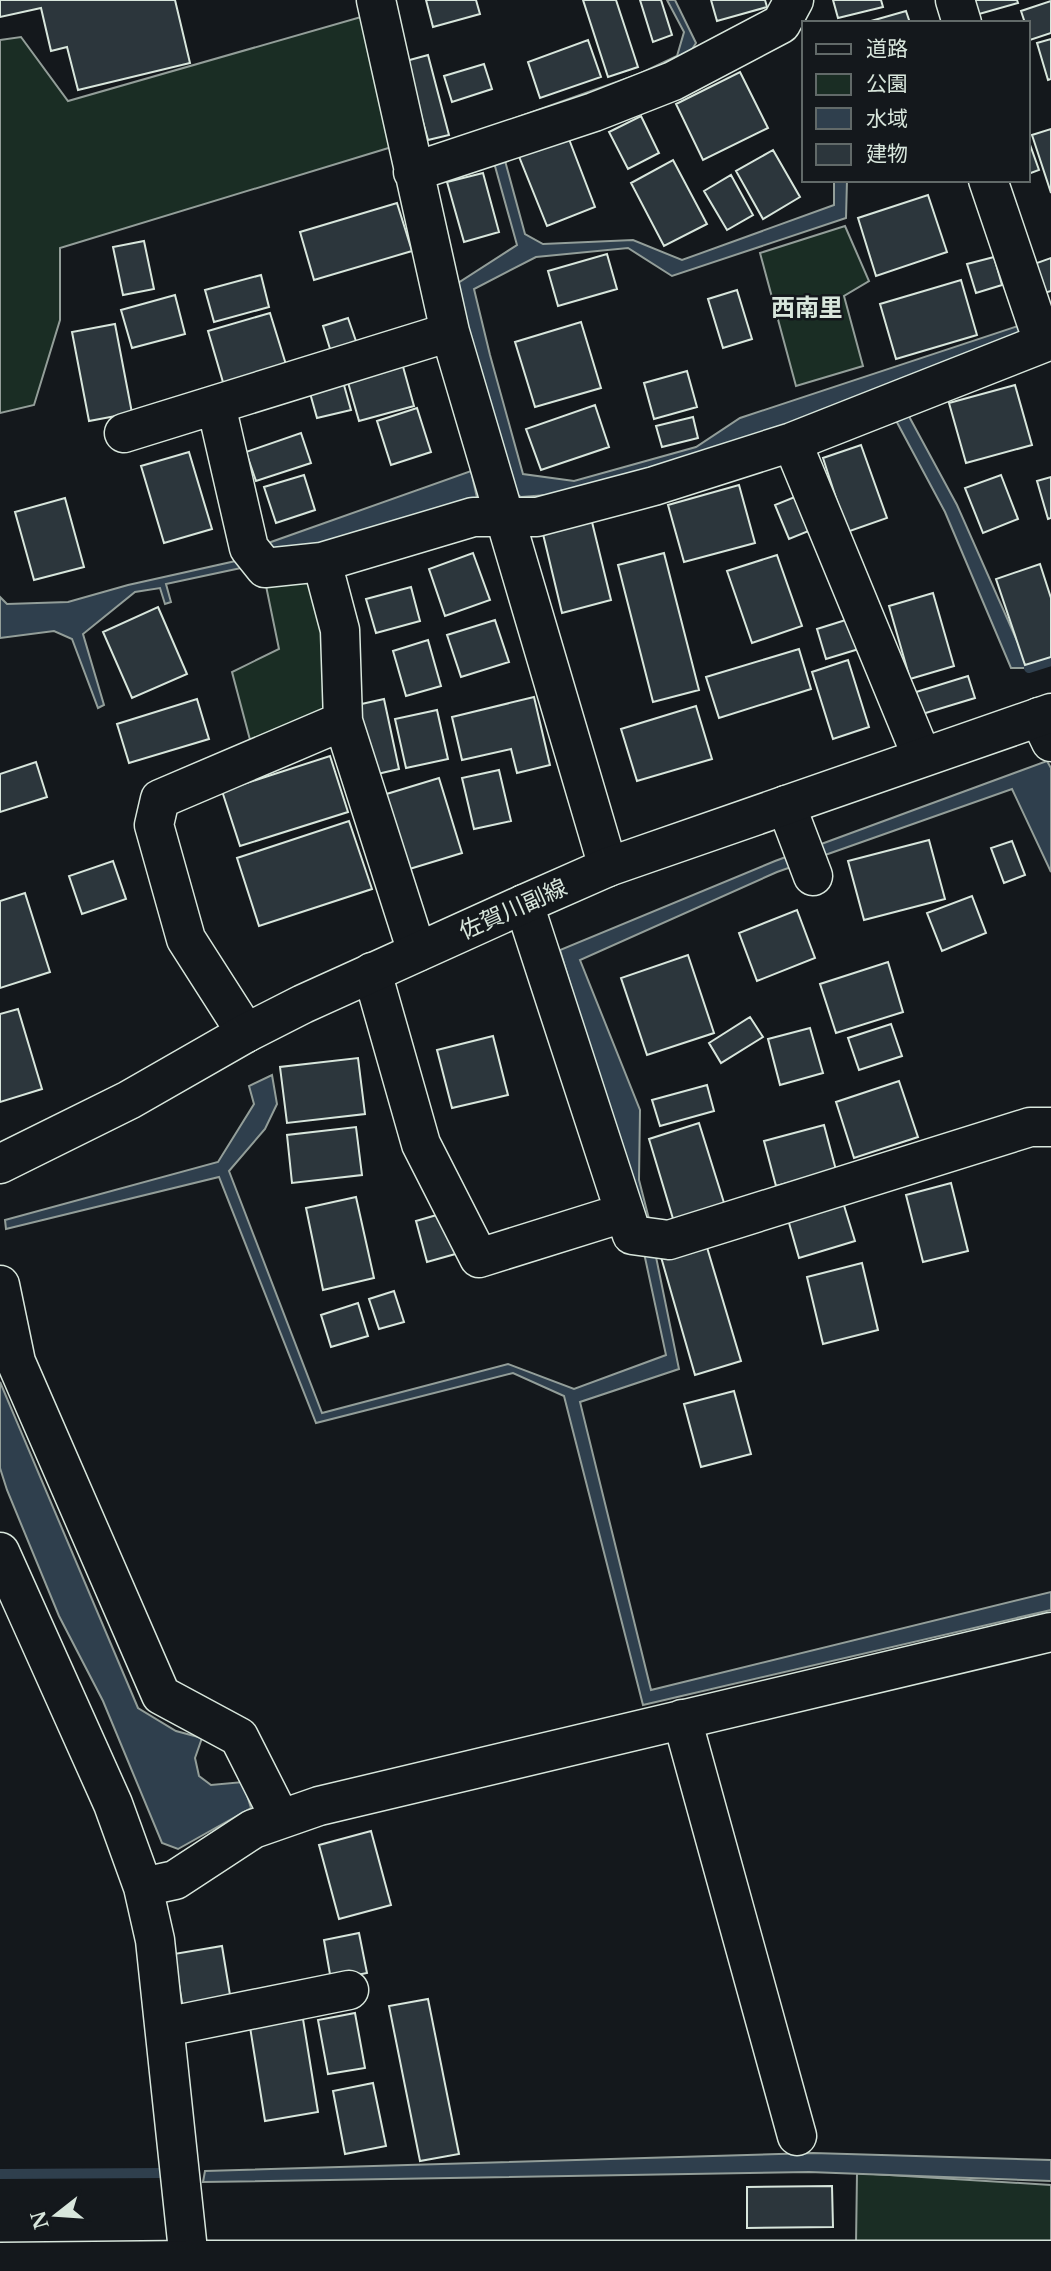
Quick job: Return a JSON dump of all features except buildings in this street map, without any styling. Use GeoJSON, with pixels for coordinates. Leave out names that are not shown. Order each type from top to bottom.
{"type":"FeatureCollection","features":[{"type":"Feature","properties":{"kind":"street"},"geometry":{"type":"LineString","coordinates":[[376,0],[450,332],[608,867]]}},
{"type":"Feature","properties":{"kind":"street"},"geometry":{"type":"LineString","coordinates":[[413,172],[594,112],[673,81],[781,24],[794,0]]}},
{"type":"Feature","properties":{"kind":"street"},"geometry":{"type":"LineString","coordinates":[[955,0],[961,21]]}},
{"type":"Feature","properties":{"kind":"street"},"geometry":{"type":"LineString","coordinates":[[216,405],[257,558],[322,562],[473,517],[537,517],[641,490],[792,442],[1042,331],[989,182]]}},
{"type":"Feature","properties":{"kind":"street"},"geometry":{"type":"LineString","coordinates":[[124,433],[450,332]]}},
{"type":"Feature","properties":{"kind":"street"},"geometry":{"type":"LineString","coordinates":[[792,442],[922,757]]}},
{"type":"Feature","properties":{"kind":"street"},"geometry":{"type":"LineString","coordinates":[[322,562],[340,630],[343,721],[417,952]]}},
{"type":"Feature","properties":{"kind":"street"},"geometry":{"type":"LineString","coordinates":[[246,1033],[186,939],[154,825],[160,799],[343,721]]}},
{"type":"Feature","properties":{"kind":"street","name":"佐賀川副線"},"geometry":{"type":"LineString","coordinates":[[0,1164],[129,1100],[246,1033],[372,972],[608,867],[922,757],[1047,724]]}},
{"type":"Feature","properties":{"kind":"street"},"geometry":{"type":"LineString","coordinates":[[786,805],[806,859]]}},
{"type":"Feature","properties":{"kind":"street"},"geometry":{"type":"LineString","coordinates":[[524,904],[632,1236],[669,1240],[1031,1127],[1051,1127]]}},
{"type":"Feature","properties":{"kind":"street"},"geometry":{"type":"LineString","coordinates":[[372,972],[421,1144],[479,1258],[623,1213]]}},
{"type":"Feature","properties":{"kind":"street"},"geometry":{"type":"LineString","coordinates":[[0,1285],[16,1362],[161,1695],[239,1737],[280,1818]]}},
{"type":"Feature","properties":{"kind":"street"},"geometry":{"type":"LineString","coordinates":[[0,1552],[113,1804],[143,1887],[155,1940],[189,2260]]}},
{"type":"Feature","properties":{"kind":"street"},"geometry":{"type":"LineString","coordinates":[[143,1887],[175,1880],[253,1829],[319,1806],[1051,1632]]}},
{"type":"Feature","properties":{"kind":"street"},"geometry":{"type":"LineString","coordinates":[[682,1719],[797,2136]]}},
{"type":"Feature","properties":{"kind":"street"},"geometry":{"type":"LineString","coordinates":[[165,2027],[349,1990]]}},
{"type":"Feature","properties":{"kind":"street"},"geometry":{"type":"LineString","coordinates":[[0,2262],[1051,2260]]}},
{"type":"Feature","properties":{"kind":"green space"},"geometry":{"type":"Polygon","coordinates":[[[361,17],[395,146],[60,248],[60,320],[34,405],[0,413],[0,40],[21,37],[68,101],[361,17]]]}},
{"type":"Feature","properties":{"kind":"green space"},"geometry":{"type":"Polygon","coordinates":[[[845,226],[869,281],[844,296],[863,366],[796,386],[760,253],[845,226]]]}},
{"type":"Feature","properties":{"kind":"green space"},"geometry":{"type":"Polygon","coordinates":[[[310,571],[328,628],[331,715],[253,751],[232,672],[279,649],[265,581],[310,571]]]}},
{"type":"Feature","properties":{"kind":"green space"},"geometry":{"type":"Polygon","coordinates":[[[857,2173],[1051,2185],[1051,2243],[856,2244],[857,2173]]]}},
{"type":"Feature","properties":{"kind":"water"},"geometry":{"type":"Polygon","coordinates":[[[667,0],[675,0],[696,43],[684,62],[487,128],[639,74],[677,56],[684,32],[667,0]]]}},
{"type":"Feature","properties":{"kind":"water"},"geometry":{"type":"Polygon","coordinates":[[[504,157],[525,234],[543,244],[633,240],[682,260],[834,205],[834,182],[847,182],[846,218],[672,276],[628,248],[536,257],[474,289],[523,474],[574,481],[696,447],[740,418],[1051,315],[1051,328],[702,455],[573,493],[521,497],[509,489],[455,285],[517,245],[493,159],[504,157]]]}},
{"type":"Feature","properties":{"kind":"water"},"geometry":{"type":"Polygon","coordinates":[[[905,409],[957,505],[1029,668],[1011,668],[945,512],[892,413],[905,409]]]}},
{"type":"Feature","properties":{"kind":"water"},"geometry":{"type":"Polygon","coordinates":[[[471,471],[478,502],[255,565],[166,584],[171,602],[165,604],[160,588],[135,592],[83,634],[104,705],[98,708],[72,639],[54,631],[0,638],[0,597],[7,604],[68,602],[128,585],[249,558],[271,542],[471,471]]]}},
{"type":"Feature","properties":{"kind":"water"},"geometry":{"type":"Polygon","coordinates":[[[1047,761],[1051,768],[1051,872],[1012,789],[777,872],[580,960],[640,1110],[639,1180],[650,1223],[639,1222],[560,950],[775,861],[1047,761]]]}},
{"type":"Feature","properties":{"kind":"water"},"geometry":{"type":"Polygon","coordinates":[[[272,1075],[277,1104],[265,1129],[229,1171],[322,1413],[508,1364],[574,1389],[666,1355],[644,1253],[655,1252],[679,1369],[580,1402],[651,1690],[1051,1592],[1051,1610],[643,1705],[564,1396],[513,1373],[316,1423],[219,1177],[6,1229],[5,1220],[218,1162],[254,1104],[249,1086],[272,1075]]]}},
{"type":"Feature","properties":{"kind":"water"},"geometry":{"type":"Polygon","coordinates":[[[0,1382],[138,1708],[176,1731],[202,1738],[195,1758],[199,1776],[211,1785],[243,1782],[251,1808],[178,1849],[162,1843],[103,1701],[59,1616],[7,1490],[0,1468],[0,1382]]]}},
{"type":"Feature","properties":{"kind":"water"},"geometry":{"type":"Polygon","coordinates":[[[813,2153],[1051,2160],[1051,2181],[809,2172],[203,2182],[205,2171],[813,2153]]]}},
{"type":"Feature","properties":{"kind":"waterway"},"geometry":{"type":"LineString","coordinates":[[1029,668],[1051,661]]}},
{"type":"Feature","properties":{"kind":"waterway"},"geometry":{"type":"LineString","coordinates":[[0,2174],[164,2173]]}},
{"type":"Feature","properties":{"kind":"district","name":"西南里"},"geometry":{"type":"Point","coordinates":[807,307]}}]}
